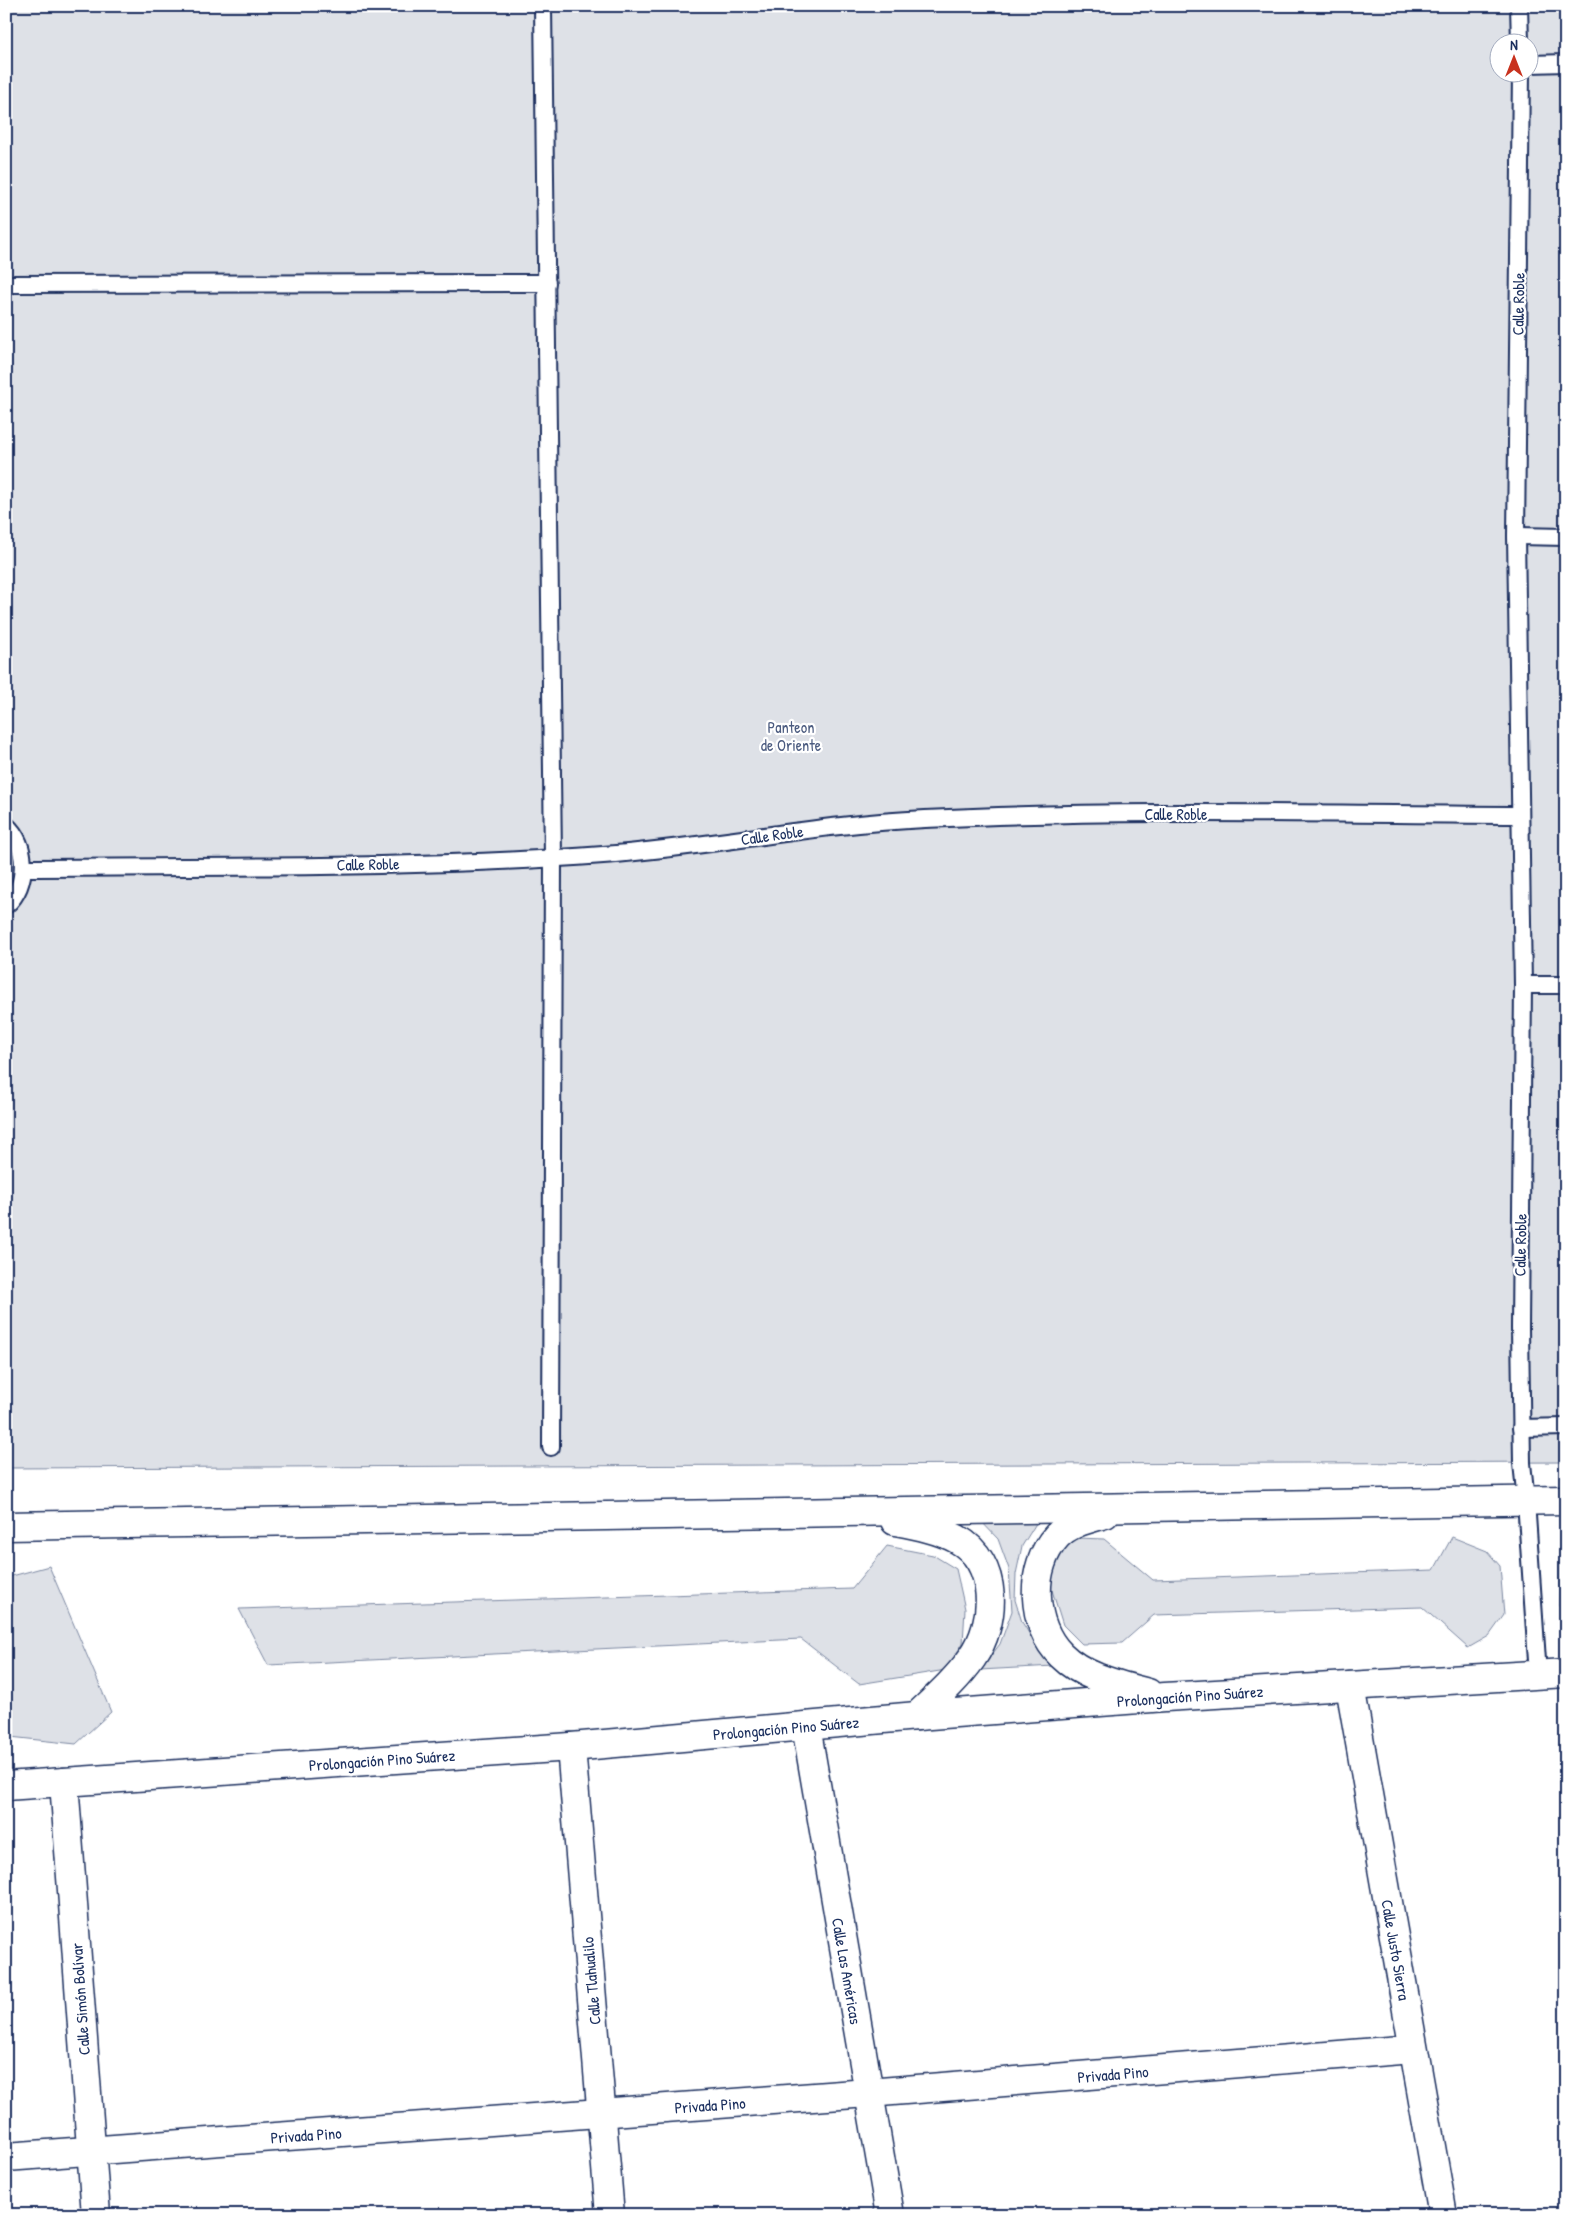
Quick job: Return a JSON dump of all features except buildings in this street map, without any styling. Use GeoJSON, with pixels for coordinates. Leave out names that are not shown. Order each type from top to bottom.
{"type":"FeatureCollection","features":[{"type":"Feature","properties":{"kind":"main road"},"geometry":{"type":"LineString","coordinates":[[6,1526],[1566,1500]]}},
{"type":"Feature","properties":{"kind":"main road"},"geometry":{"type":"LineString","coordinates":[[1128,1507],[1076,1523],[1057,1536],[1042,1558],[1037,1606],[1045,1636],[1061,1656],[1086,1673],[1119,1685],[1165,1697]]}},
{"type":"Feature","properties":{"kind":"main road"},"geometry":{"type":"LineString","coordinates":[[840,1511],[932,1529],[958,1540],[976,1555],[986,1577],[991,1601],[988,1625],[973,1656],[949,1686],[917,1716]]}},
{"type":"Feature","properties":{"kind":"main road","name":"Prolongación Pino Suárez"},"geometry":{"type":"LineString","coordinates":[[6,1786],[571,1747],[917,1716],[1165,1697],[1566,1673]]}},
{"type":"Feature","properties":{"kind":"main road","name":"Calle Justo Sierra"},"geometry":{"type":"LineString","coordinates":[[1350,1686],[1443,2215]]}},
{"type":"Feature","properties":{"kind":"main road","name":"Calle Las Américas"},"geometry":{"type":"LineString","coordinates":[[806,1726],[890,2215]]}},
{"type":"Feature","properties":{"kind":"main road","name":"Calle Tlahualilo"},"geometry":{"type":"LineString","coordinates":[[571,1747],[610,2215]]}},
{"type":"Feature","properties":{"kind":"main road","name":"Calle Simón Bolívar"},"geometry":{"type":"LineString","coordinates":[[64,1782],[96,2215]]}},
{"type":"Feature","properties":{"kind":"main road","name":"Privada Pino"},"geometry":{"type":"LineString","coordinates":[[6,2157],[868,2094],[1413,2049]]}},
{"type":"Feature","properties":{"kind":"lane"},"geometry":{"type":"LineString","coordinates":[[543,6],[553,858],[551,1447]]}},
{"type":"Feature","properties":{"kind":"lane"},"geometry":{"type":"LineString","coordinates":[[1519,6],[1520,32]]}},
{"type":"Feature","properties":{"kind":"lane"},"geometry":{"type":"LineString","coordinates":[[1540,64],[1566,63]]}},
{"type":"Feature","properties":{"kind":"lane","name":"Calle Roble"},"geometry":{"type":"LineString","coordinates":[[1521,82],[1516,536],[1523,985],[1521,1428],[1538,1675]]}},
{"type":"Feature","properties":{"kind":"lane"},"geometry":{"type":"LineString","coordinates":[[6,284],[547,283]]}},
{"type":"Feature","properties":{"kind":"lane"},"geometry":{"type":"LineString","coordinates":[[1516,536],[1566,537]]}},
{"type":"Feature","properties":{"kind":"lane","name":"Calle Roble"},"geometry":{"type":"LineString","coordinates":[[24,868],[473,863],[609,855],[724,842],[826,827],[922,819],[1036,815],[1520,815]]}},
{"type":"Feature","properties":{"kind":"lane"},"geometry":{"type":"LineString","coordinates":[[6,825],[21,847],[24,868],[19,887],[6,906]]}},
{"type":"Feature","properties":{"kind":"lane"},"geometry":{"type":"LineString","coordinates":[[1523,985],[1566,985]]}},
{"type":"Feature","properties":{"kind":"lane"},"geometry":{"type":"LineString","coordinates":[[1521,1428],[1566,1427]]}},
{"type":"Feature","properties":{"kind":"green space","name":"Panteon de Oriente"},"geometry":{"type":"Polygon","coordinates":[[[6,6],[1566,6],[1566,1462],[6,1468],[6,6]]]}},
{"type":"Feature","properties":{"kind":"green space"},"geometry":{"type":"Polygon","coordinates":[[[1040,1517],[1022,1546],[1016,1574],[1015,1600],[1022,1622],[1038,1648],[1054,1666],[980,1670],[1000,1644],[1012,1611],[1009,1569],[998,1539],[978,1518],[1040,1517]]]}},
{"type":"Feature","properties":{"kind":"green space"},"geometry":{"type":"Polygon","coordinates":[[[1566,1536],[1566,1615],[1559,1606],[1561,1539],[1566,1536]]]}},
{"type":"Feature","properties":{"kind":"green space"},"geometry":{"type":"Polygon","coordinates":[[[1452,1537],[1487,1551],[1500,1566],[1504,1615],[1489,1636],[1468,1648],[1422,1607],[1154,1615],[1122,1643],[1082,1644],[1063,1625],[1050,1584],[1060,1553],[1077,1538],[1104,1539],[1153,1580],[1434,1570],[1452,1537]]]}},
{"type":"Feature","properties":{"kind":"green space"},"geometry":{"type":"Polygon","coordinates":[[[887,1546],[933,1555],[956,1569],[965,1609],[963,1643],[946,1670],[859,1684],[801,1639],[268,1665],[239,1609],[852,1589],[887,1546]]]}},
{"type":"Feature","properties":{"kind":"green space"},"geometry":{"type":"Polygon","coordinates":[[[49,1566],[111,1712],[76,1744],[10,1737],[6,1732],[6,1581],[12,1576],[49,1566]]]}}]}
